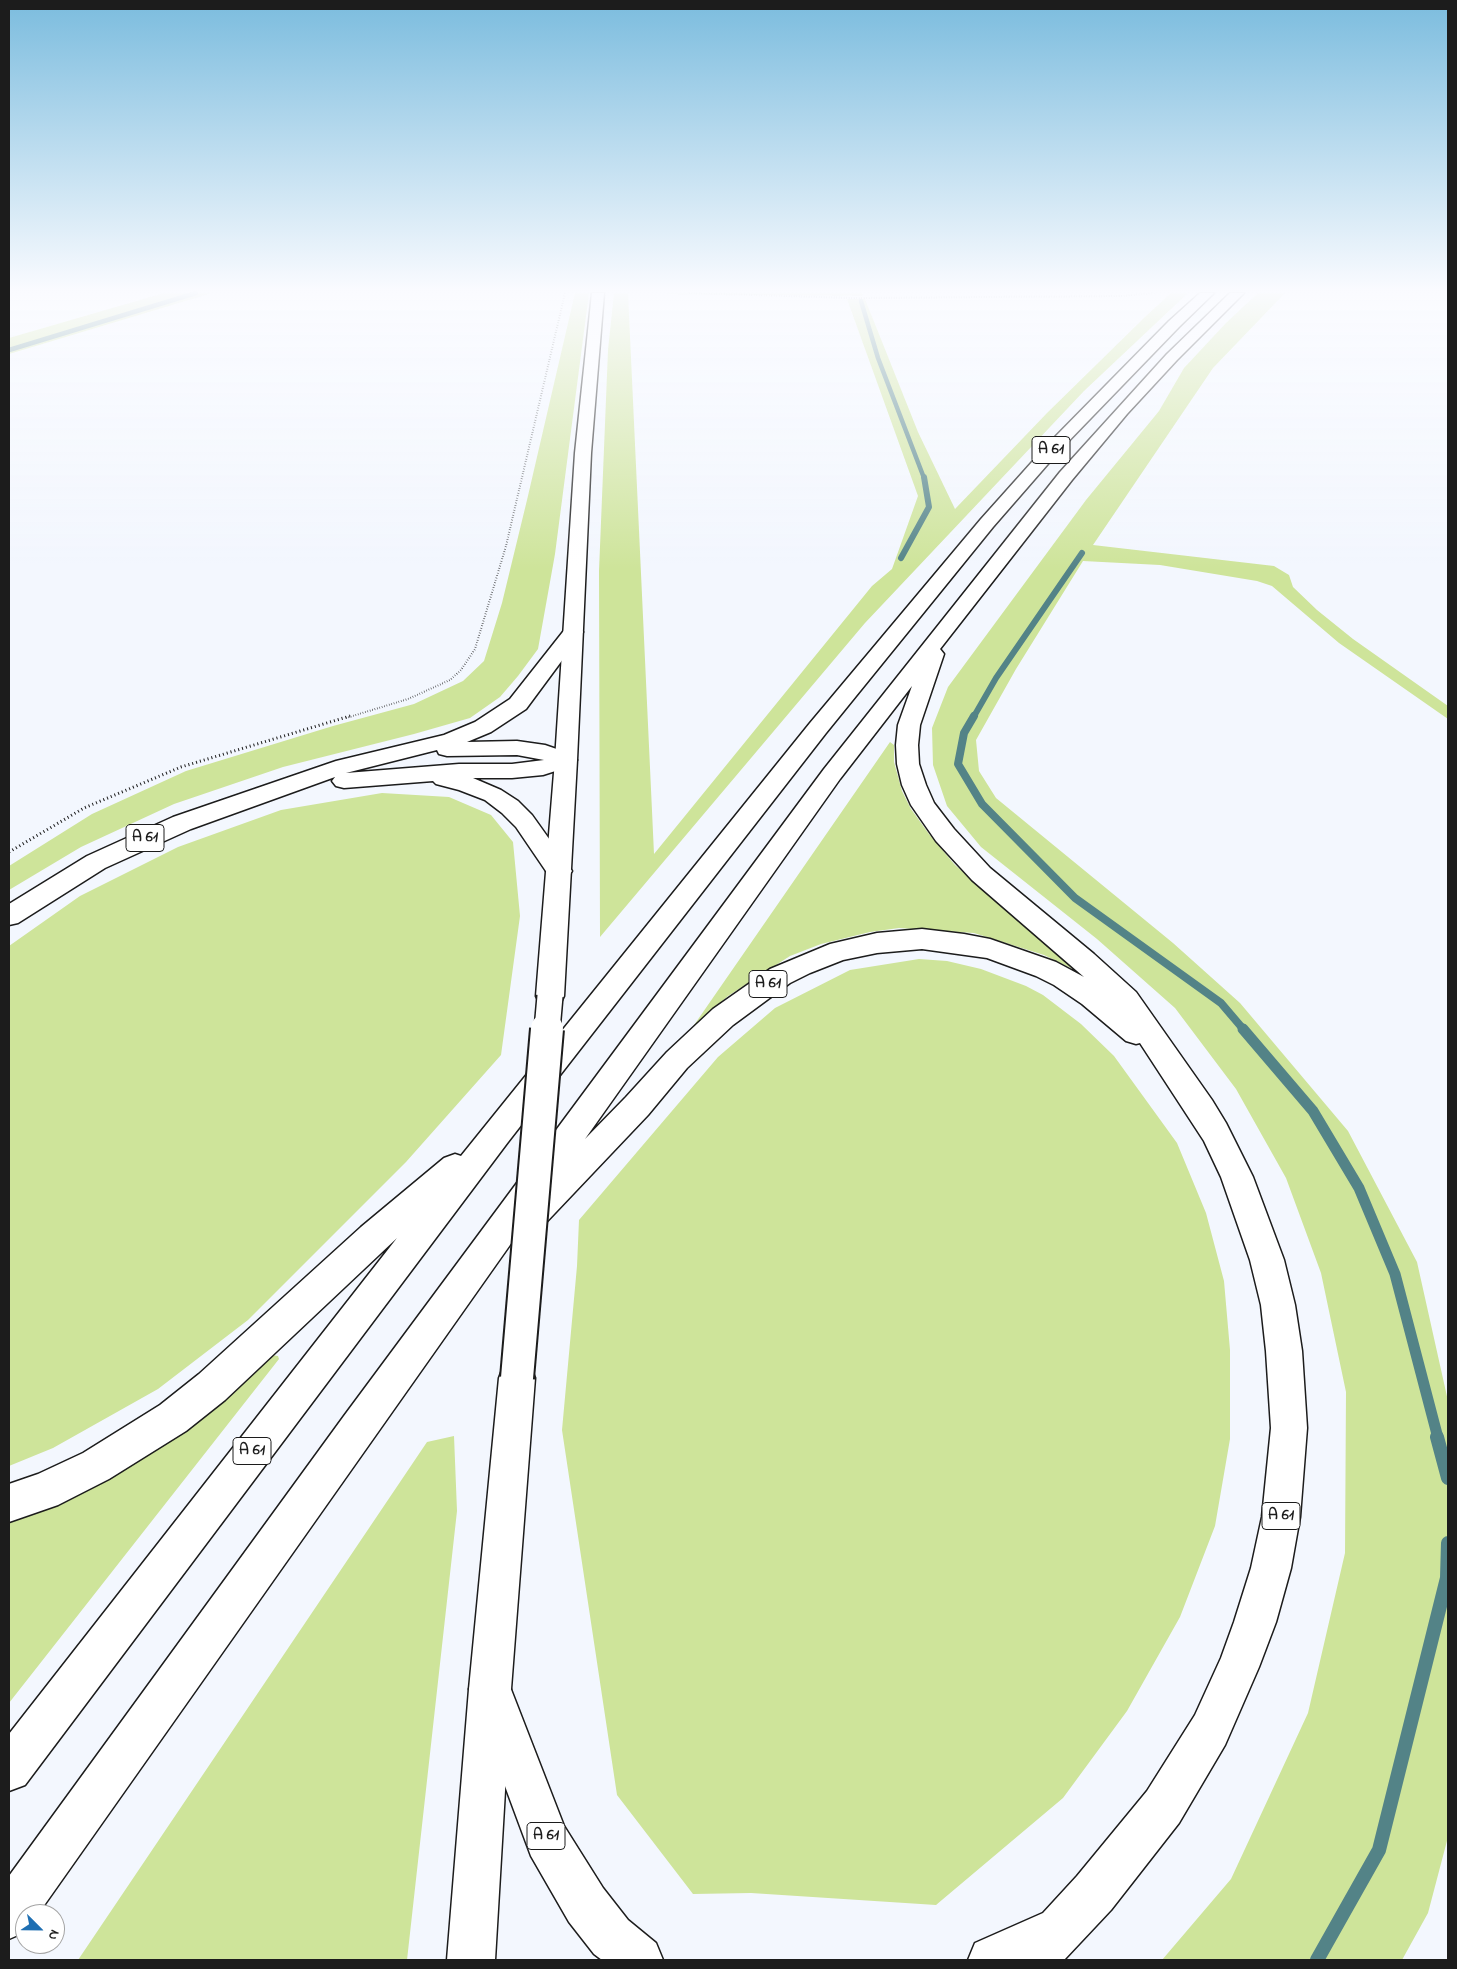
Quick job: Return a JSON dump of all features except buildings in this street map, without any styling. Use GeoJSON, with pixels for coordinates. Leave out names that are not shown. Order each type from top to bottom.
{"type":"FeatureCollection","features":[{"type":"Feature","properties":{"kind":"main road"},"geometry":{"type":"LineString","coordinates":[[471,1960],[490,1689],[553,952],[582,472],[590,385]]}},
{"type":"Feature","properties":{"kind":"main road","name":"A 61"},"geometry":{"type":"LineString","coordinates":[[9,1769],[496,1133],[812,735],[1054,446],[1114,385]]}},
{"type":"Feature","properties":{"kind":"main road","name":"A 61"},"geometry":{"type":"LineString","coordinates":[[9,1915],[453,1296],[832,774],[1034,515],[1146,385]]}},
{"type":"Feature","properties":{"kind":"main road","name":"A 61"},"geometry":{"type":"LineString","coordinates":[[9,916],[58,884],[144,838],[224,807],[344,766],[451,740],[483,727],[504,715],[529,692],[573,632]]}},
{"type":"Feature","properties":{"kind":"main road","name":"A 61"},"geometry":{"type":"LineString","coordinates":[[941,633],[915,705],[907,738],[908,764],[923,805],[945,835],[981,874],[1084,961],[1126,1000],[1169,1061],[1215,1132],[1237,1177],[1267,1260],[1278,1305],[1287,1390],[1288,1428],[1281,1516],[1271,1568],[1255,1622],[1238,1667],[1210,1730],[1163,1807],[1094,1894],[1044,1946],[992,1960]]}},
{"type":"Feature","properties":{"kind":"main road","name":"A 61"},"geometry":{"type":"LineString","coordinates":[[410,750],[517,748],[545,752],[566,760]]}},
{"type":"Feature","properties":{"kind":"main road","name":"A 61"},"geometry":{"type":"LineString","coordinates":[[293,785],[459,771],[512,771],[543,768],[566,760]]}},
{"type":"Feature","properties":{"kind":"main road","name":"A 61"},"geometry":{"type":"LineString","coordinates":[[428,774],[466,784],[493,795],[510,807],[524,821],[559,871]]}},
{"type":"Feature","properties":{"kind":"main road","name":"A 61"},"geometry":{"type":"LineString","coordinates":[[453,1296],[700,1038],[742,1001],[780,976],[839,951],[877,943],[922,939],[964,944],[1018,958],[1052,972],[1092,996],[1169,1061]]}},
{"type":"Feature","properties":{"kind":"main road","name":"A 61"},"geometry":{"type":"LineString","coordinates":[[9,1503],[44,1491],[96,1466],[173,1418],[212,1387],[372,1238],[496,1133]]}},
{"type":"Feature","properties":{"kind":"main road","name":"A 61"},"geometry":{"type":"LineString","coordinates":[[490,1689],[547,1840],[586,1905],[611,1937],[639,1960]]}},
{"type":"Feature","properties":{"kind":"path"},"geometry":{"type":"LineString","coordinates":[[9,852],[84,808],[181,767],[408,700],[450,680],[461,670],[475,649],[481,634],[506,546],[544,385]]}},
{"type":"Feature","properties":{"kind":"green space"},"geometry":{"type":"Polygon","coordinates":[[[554,385],[577,385],[555,554],[538,649],[500,697],[470,718],[283,767],[174,804],[81,847],[9,890],[9,866],[92,814],[186,771],[333,726],[414,704],[463,681],[484,661],[502,603],[554,385]]]}},
{"type":"Feature","properties":{"kind":"green space"},"geometry":{"type":"Polygon","coordinates":[[[607,385],[632,385],[654,854],[872,586],[892,569],[918,496],[878,385],[899,385],[918,432],[955,509],[1076,385],[1090,385],[865,623],[600,937],[599,571],[607,385]]]}},
{"type":"Feature","properties":{"kind":"green space"},"geometry":{"type":"Polygon","coordinates":[[[1174,385],[1202,385],[1093,545],[1274,566],[1289,575],[1293,587],[1317,610],[1353,639],[1448,706],[1448,719],[1339,643],[1272,586],[1257,581],[1160,565],[1083,561],[1016,669],[976,740],[979,771],[996,798],[1173,943],[1240,1003],[1348,1131],[1417,1262],[1448,1401],[1448,1837],[1428,1913],[1402,1960],[1162,1960],[1231,1879],[1308,1713],[1345,1553],[1346,1392],[1321,1273],[1286,1178],[1236,1089],[1175,1008],[1097,939],[981,847],[947,806],[933,765],[932,728],[948,687],[1086,500],[1159,411],[1174,385]]]}},
{"type":"Feature","properties":{"kind":"green space"},"geometry":{"type":"Polygon","coordinates":[[[890,742],[894,745],[894,762],[902,791],[911,809],[929,834],[955,865],[1077,971],[1044,955],[974,933],[899,928],[870,932],[821,944],[790,956],[728,996],[692,1028],[890,742]]]}},
{"type":"Feature","properties":{"kind":"green space"},"geometry":{"type":"Polygon","coordinates":[[[382,793],[449,797],[491,815],[513,842],[520,916],[501,1055],[406,1162],[248,1320],[158,1389],[53,1448],[9,1466],[9,946],[80,896],[178,847],[281,810],[382,793]]]}},
{"type":"Feature","properties":{"kind":"green space"},"geometry":{"type":"Polygon","coordinates":[[[919,959],[947,961],[981,969],[1026,986],[1043,995],[1081,1024],[1114,1056],[1177,1143],[1206,1213],[1224,1281],[1230,1350],[1230,1439],[1215,1526],[1180,1617],[1127,1711],[1063,1798],[936,1905],[751,1893],[693,1894],[617,1795],[562,1430],[577,1266],[579,1220],[718,1057],[775,1008],[850,970],[919,959]]]}},
{"type":"Feature","properties":{"kind":"green space"},"geometry":{"type":"Polygon","coordinates":[[[271,1355],[278,1356],[279,1359],[9,1703],[9,1520],[24,1515],[271,1355]]]}},
{"type":"Feature","properties":{"kind":"green space"},"geometry":{"type":"Polygon","coordinates":[[[454,1436],[457,1511],[407,1960],[78,1960],[427,1442],[454,1436]]]}},
{"type":"Feature","properties":{"kind":"waterway"},"geometry":{"type":"LineString","coordinates":[[888,385],[924,478]]}},
{"type":"Feature","properties":{"kind":"waterway"},"geometry":{"type":"LineString","coordinates":[[901,558],[929,507],[924,477]]}},
{"type":"Feature","properties":{"kind":"waterway"},"geometry":{"type":"LineString","coordinates":[[973,718],[996,678],[1082,553]]}},
{"type":"Feature","properties":{"kind":"waterway"},"geometry":{"type":"LineString","coordinates":[[974,716],[964,733],[958,764],[982,804],[1075,898],[1221,1003],[1244,1030]]}},
{"type":"Feature","properties":{"kind":"waterway"},"geometry":{"type":"LineString","coordinates":[[1243,1029],[1313,1111],[1359,1188],[1395,1274],[1438,1438]]}},
{"type":"Feature","properties":{"kind":"waterway"},"geometry":{"type":"LineString","coordinates":[[1437,1437],[1448,1478]]}},
{"type":"Feature","properties":{"kind":"waterway"},"geometry":{"type":"LineString","coordinates":[[1317,1960],[1379,1850],[1447,1578],[1448,1543]]}}]}
